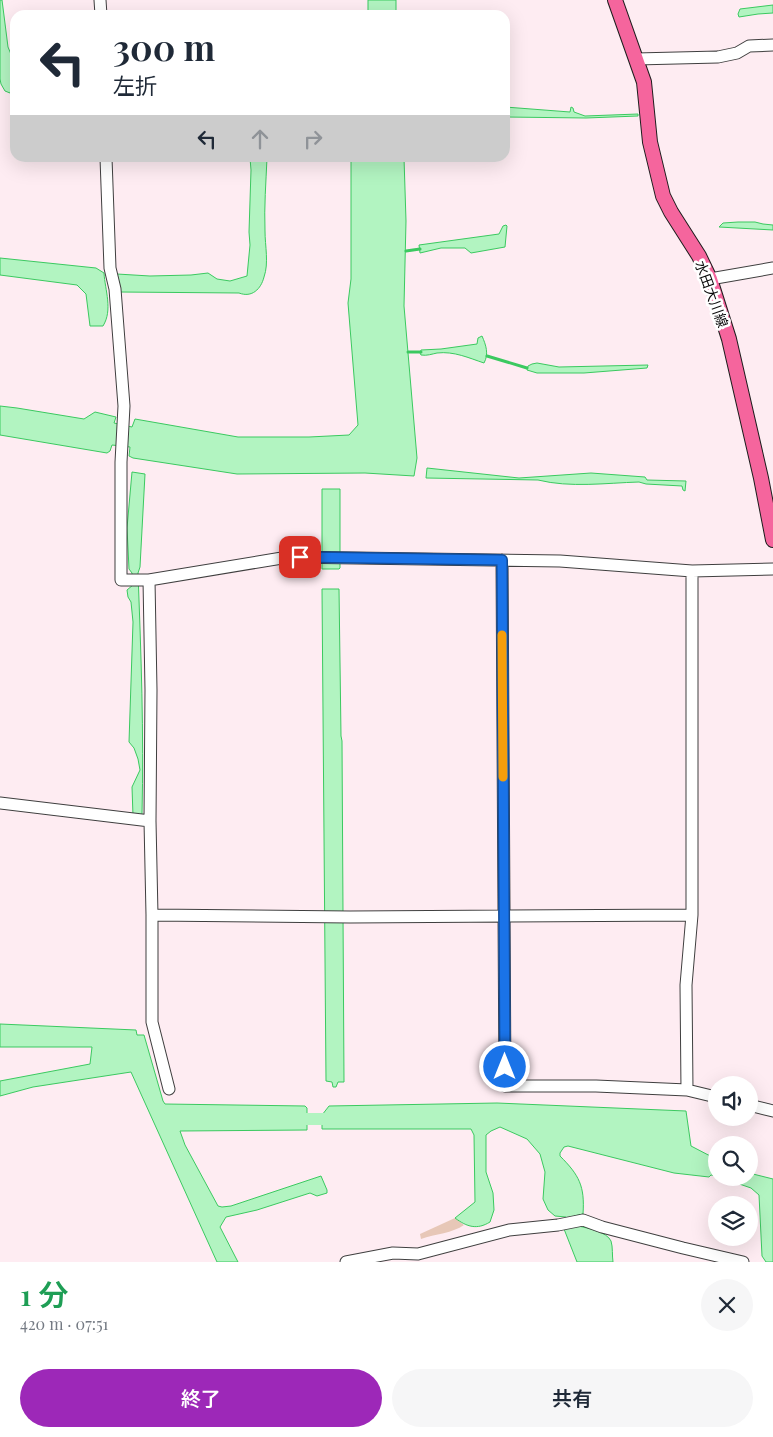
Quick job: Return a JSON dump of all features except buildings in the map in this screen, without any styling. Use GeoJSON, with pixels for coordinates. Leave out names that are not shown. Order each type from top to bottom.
{"type":"FeatureCollection","features":[{"type":"Feature","properties":{"kind":"main road","name":"水田大川線"},"geometry":{"type":"LineString","coordinates":[[614,0],[644,82],[650,142],[662,196],[699,256],[710,279],[729,339],[743,395],[773,540]]}},
{"type":"Feature","properties":{"kind":"street"},"geometry":{"type":"LineString","coordinates":[[636,59],[718,57],[737,53],[749,46],[773,44]]}},
{"type":"Feature","properties":{"kind":"street"},"geometry":{"type":"LineString","coordinates":[[106,162],[110,268],[115,289],[124,406],[121,462],[121,580],[149,580],[288,557],[560,562],[692,571],[773,569]]}},
{"type":"Feature","properties":{"kind":"street"},"geometry":{"type":"LineString","coordinates":[[710,279],[773,268]]}},
{"type":"Feature","properties":{"kind":"street"},"geometry":{"type":"LineString","coordinates":[[502,560],[505,1086],[596,1086],[687,1090],[708,1095]]}},
{"type":"Feature","properties":{"kind":"street"},"geometry":{"type":"LineString","coordinates":[[687,1090],[686,985],[692,915],[692,571]]}},
{"type":"Feature","properties":{"kind":"street"},"geometry":{"type":"LineString","coordinates":[[149,580],[152,1022],[168,1089]]}},
{"type":"Feature","properties":{"kind":"street"},"geometry":{"type":"LineString","coordinates":[[0,803],[150,821]]}},
{"type":"Feature","properties":{"kind":"street"},"geometry":{"type":"LineString","coordinates":[[152,915],[350,917],[692,915]]}},
{"type":"Feature","properties":{"kind":"street"},"geometry":{"type":"LineString","coordinates":[[758,1107],[773,1111]]}},
{"type":"Feature","properties":{"kind":"street"},"geometry":{"type":"LineString","coordinates":[[346,1262],[393,1253],[418,1254],[508,1230],[558,1225],[583,1220],[602,1227],[743,1262]]}},
{"type":"Feature","properties":{"kind":"shaded area"},"geometry":{"type":"Polygon","coordinates":[[[0,0],[2,0],[10,52],[10,93],[5,91],[0,79],[0,0]]]}},
{"type":"Feature","properties":{"kind":"shaded area"},"geometry":{"type":"Polygon","coordinates":[[[368,0],[396,0],[396,10],[368,10],[368,0]]]}},
{"type":"Feature","properties":{"kind":"shaded area"},"geometry":{"type":"Polygon","coordinates":[[[773,5],[773,13],[739,17],[738,14],[740,9],[773,5]]]}},
{"type":"Feature","properties":{"kind":"shaded area"},"geometry":{"type":"Polygon","coordinates":[[[510,107],[570,112],[571,107],[574,112],[585,116],[638,114],[638,116],[586,118],[510,117],[510,107]]]}},
{"type":"Feature","properties":{"kind":"shaded area"},"geometry":{"type":"Polygon","coordinates":[[[250,162],[267,162],[266,266],[263,281],[258,289],[248,294],[120,292],[117,274],[150,276],[208,273],[217,279],[230,281],[247,276],[250,245],[250,162]]]}},
{"type":"Feature","properties":{"kind":"shaded area"},"geometry":{"type":"Polygon","coordinates":[[[351,162],[404,162],[406,221],[404,306],[417,458],[414,476],[365,473],[237,474],[133,458],[129,456],[130,447],[112,445],[107,453],[0,435],[0,406],[84,419],[95,412],[116,417],[114,423],[132,427],[135,419],[238,437],[349,435],[358,425],[348,303],[351,279],[351,162]]]}},
{"type":"Feature","properties":{"kind":"shaded area"},"geometry":{"type":"Polygon","coordinates":[[[738,222],[773,225],[773,230],[719,227],[723,223],[738,222]]]}},
{"type":"Feature","properties":{"kind":"shaded area"},"geometry":{"type":"Polygon","coordinates":[[[506,225],[505,247],[471,253],[465,248],[441,248],[420,253],[419,245],[499,234],[503,226],[506,225]]]}},
{"type":"Feature","properties":{"kind":"shaded area"},"geometry":{"type":"Polygon","coordinates":[[[0,258],[96,268],[104,273],[108,313],[103,326],[90,326],[86,294],[77,285],[0,275],[0,258]]]}},
{"type":"Feature","properties":{"kind":"shaded area"},"geometry":{"type":"Polygon","coordinates":[[[482,336],[486,349],[484,363],[449,353],[421,355],[420,353],[421,350],[477,344],[478,338],[482,336]]]}},
{"type":"Feature","properties":{"kind":"shaded area"},"geometry":{"type":"Polygon","coordinates":[[[537,363],[559,367],[648,365],[647,368],[584,373],[537,373],[527,370],[528,366],[537,363]]]}},
{"type":"Feature","properties":{"kind":"shaded area"},"geometry":{"type":"Polygon","coordinates":[[[427,468],[519,478],[591,473],[645,477],[647,480],[686,481],[685,491],[682,486],[639,482],[563,484],[538,480],[426,478],[427,468]]]}},
{"type":"Feature","properties":{"kind":"shaded area"},"geometry":{"type":"Polygon","coordinates":[[[132,472],[145,474],[140,567],[138,573],[143,753],[142,814],[139,818],[133,816],[132,787],[140,770],[134,748],[129,742],[133,622],[131,602],[127,590],[133,585],[132,573],[129,569],[127,528],[132,472]]]}},
{"type":"Feature","properties":{"kind":"shaded area"},"geometry":{"type":"Polygon","coordinates":[[[322,489],[340,489],[339,569],[322,569],[322,489]]]}},
{"type":"Feature","properties":{"kind":"shaded area"},"geometry":{"type":"Polygon","coordinates":[[[322,589],[339,589],[344,1082],[338,1082],[336,1087],[333,1087],[332,1082],[326,1081],[322,589]]]}},
{"type":"Feature","properties":{"kind":"shaded area"},"geometry":{"type":"Polygon","coordinates":[[[0,1024],[136,1030],[137,1035],[144,1035],[165,1104],[305,1106],[307,1108],[307,1130],[180,1131],[185,1145],[218,1206],[231,1206],[321,1176],[327,1193],[317,1196],[310,1193],[257,1210],[226,1217],[220,1227],[238,1262],[217,1262],[131,1072],[33,1087],[0,1096],[0,1081],[90,1064],[92,1047],[0,1047],[0,1024]]]}},
{"type":"Feature","properties":{"kind":"shaded area"},"geometry":{"type":"Polygon","coordinates":[[[497,1103],[686,1111],[691,1146],[708,1155],[708,1177],[674,1173],[568,1146],[564,1147],[560,1156],[572,1169],[582,1188],[583,1214],[574,1216],[578,1226],[606,1235],[611,1241],[612,1246],[613,1262],[577,1262],[564,1229],[570,1227],[566,1217],[555,1216],[548,1210],[543,1199],[545,1172],[540,1154],[527,1139],[500,1127],[486,1135],[486,1172],[493,1193],[494,1210],[490,1222],[476,1227],[464,1224],[455,1218],[475,1202],[474,1135],[471,1129],[322,1129],[322,1115],[329,1106],[497,1103]]]}},
{"type":"Feature","properties":{"kind":"shaded area"},"geometry":{"type":"Polygon","coordinates":[[[758,1175],[773,1179],[773,1262],[766,1262],[762,1256],[759,1195],[745,1186],[758,1186],[758,1175]]]}},
{"type":"Feature","properties":{"kind":"shaded area"},"geometry":{"type":"Polygon","coordinates":[[[455,1218],[464,1225],[449,1232],[421,1239],[420,1234],[455,1218]]]}},
{"type":"Feature","properties":{"kind":"waterway"},"geometry":{"type":"LineString","coordinates":[[406,251],[420,249]]}},
{"type":"Feature","properties":{"kind":"waterway"},"geometry":{"type":"LineString","coordinates":[[408,352],[421,352]]}},
{"type":"Feature","properties":{"kind":"waterway"},"geometry":{"type":"LineString","coordinates":[[487,356],[527,368]]}},
{"type":"Feature","properties":{"kind":"waterway"},"geometry":{"type":"LineString","coordinates":[[292,1119],[339,1119]]}},
{"type":"Feature","properties":{"kind":"slow traffic"},"geometry":{"type":"LineString","coordinates":[[502,635],[503,777]]}},
{"type":"Feature","properties":{"kind":"route"},"geometry":{"type":"LineString","coordinates":[[300,557],[502,560],[505,1067]]}}]}
